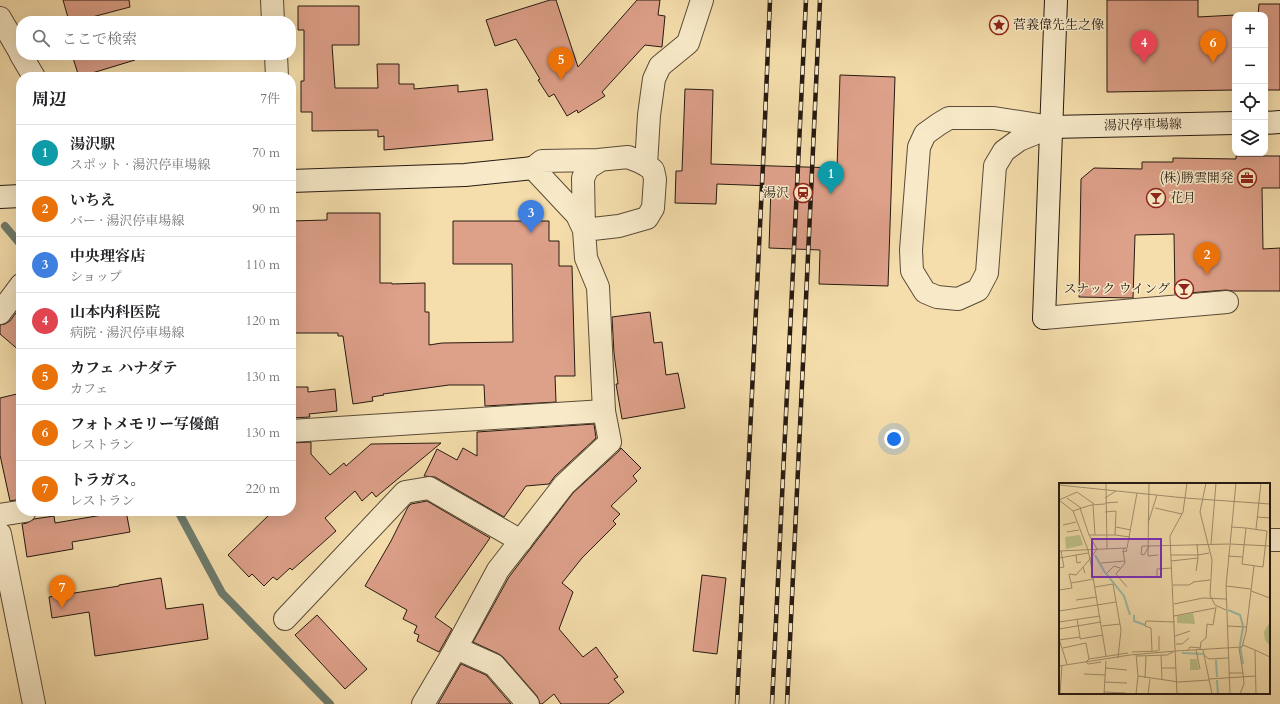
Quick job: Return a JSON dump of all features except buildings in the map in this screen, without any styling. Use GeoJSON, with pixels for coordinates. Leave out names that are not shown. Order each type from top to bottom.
{"type":"FeatureCollection","features":[{"type":"Feature","properties":{"kind":"street"},"geometry":{"type":"LineString","coordinates":[[272,0],[273,16]]}},
{"type":"Feature","properties":{"kind":"street"},"geometry":{"type":"LineString","coordinates":[[646,165],[649,115],[654,79],[660,66],[688,43],[702,0]]}},
{"type":"Feature","properties":{"kind":"street"},"geometry":{"type":"LineString","coordinates":[[1056,0],[1044,318],[1227,302]]}},
{"type":"Feature","properties":{"kind":"street"},"geometry":{"type":"LineString","coordinates":[[0,18],[16,46]]}},
{"type":"Feature","properties":{"kind":"street"},"geometry":{"type":"LineString","coordinates":[[24,60],[31,72]]}},
{"type":"Feature","properties":{"kind":"street"},"geometry":{"type":"LineString","coordinates":[[276,60],[277,72]]}},
{"type":"Feature","properties":{"kind":"street"},"geometry":{"type":"LineString","coordinates":[[949,118],[994,118],[1051,127],[1020,140],[1004,151],[995,166],[987,273],[978,290],[958,298],[937,297],[925,292],[912,270],[911,250],[918,147],[925,134],[949,118]]}},
{"type":"Feature","properties":{"kind":"street"},"geometry":{"type":"LineString","coordinates":[[1268,123],[1280,122]]}},
{"type":"Feature","properties":{"kind":"street","name":"湯沢停車場線"},"geometry":{"type":"LineString","coordinates":[[1051,127],[1232,123]]}},
{"type":"Feature","properties":{"kind":"street"},"geometry":{"type":"LineString","coordinates":[[296,181],[465,175],[533,168],[542,161],[598,160],[628,157],[646,165],[653,170],[655,179],[653,208],[647,218],[619,226],[584,230]]}},
{"type":"Feature","properties":{"kind":"street"},"geometry":{"type":"LineString","coordinates":[[423,704],[456,648],[498,570],[564,485],[610,442],[604,411],[598,287],[586,258],[584,230],[583,178],[588,168],[599,161],[598,160]]}},
{"type":"Feature","properties":{"kind":"street"},"geometry":{"type":"LineString","coordinates":[[533,168],[577,214],[584,230]]}},
{"type":"Feature","properties":{"kind":"street"},"geometry":{"type":"LineString","coordinates":[[0,197],[16,196]]}},
{"type":"Feature","properties":{"kind":"street"},"geometry":{"type":"LineString","coordinates":[[0,313],[16,292]]}},
{"type":"Feature","properties":{"kind":"street"},"geometry":{"type":"LineString","coordinates":[[296,431],[604,411]]}},
{"type":"Feature","properties":{"kind":"street"},"geometry":{"type":"LineString","coordinates":[[284,619],[405,492],[429,488],[520,541]]}},
{"type":"Feature","properties":{"kind":"street"},"geometry":{"type":"LineString","coordinates":[[0,515],[16,512]]}},
{"type":"Feature","properties":{"kind":"street"},"geometry":{"type":"LineString","coordinates":[[0,534],[34,704]]}},
{"type":"Feature","properties":{"kind":"street"},"geometry":{"type":"LineString","coordinates":[[456,648],[494,666],[528,704]]}},
{"type":"Feature","properties":{"kind":"waterway"},"geometry":{"type":"LineString","coordinates":[[5,226],[16,239]]}},
{"type":"Feature","properties":{"kind":"waterway"},"geometry":{"type":"LineString","coordinates":[[181,516],[222,593],[330,704]]}},
{"type":"Feature","properties":{"kind":"railway"},"geometry":{"type":"LineString","coordinates":[[737,704],[770,0]]}},
{"type":"Feature","properties":{"kind":"railway"},"geometry":{"type":"LineString","coordinates":[[772,704],[806,0]]}},
{"type":"Feature","properties":{"kind":"railway"},"geometry":{"type":"LineString","coordinates":[[787,704],[820,0]]}},
{"type":"Feature","properties":{"kind":"place","name":"菅義偉先生之像"},"geometry":{"type":"Point","coordinates":[999,25]}},
{"type":"Feature","properties":{"kind":"place","name":"山本内科医院"},"geometry":{"type":"Point","coordinates":[1144,63]}},
{"type":"Feature","properties":{"kind":"place","name":"フォトメモリー写優館"},"geometry":{"type":"Point","coordinates":[1213,63]}},
{"type":"Feature","properties":{"kind":"place","name":"カフェ ハナダテ"},"geometry":{"type":"Point","coordinates":[561,80]}},
{"type":"Feature","properties":{"kind":"place","name":"(株)勝雲開発"},"geometry":{"type":"Point","coordinates":[1247,178]}},
{"type":"Feature","properties":{"kind":"place","name":"湯沢"},"geometry":{"type":"Point","coordinates":[803,193]}},
{"type":"Feature","properties":{"kind":"place","name":"湯沢駅"},"geometry":{"type":"Point","coordinates":[831,194]}},
{"type":"Feature","properties":{"kind":"place","name":"花月"},"geometry":{"type":"Point","coordinates":[1156,198]}},
{"type":"Feature","properties":{"kind":"place","name":"中央理容店"},"geometry":{"type":"Point","coordinates":[531,233]}},
{"type":"Feature","properties":{"kind":"place","name":"いちえ"},"geometry":{"type":"Point","coordinates":[1207,275]}},
{"type":"Feature","properties":{"kind":"place","name":"スナック ウイング"},"geometry":{"type":"Point","coordinates":[1184,289]}},
{"type":"Feature","properties":{"kind":"place","name":"トラガス。"},"geometry":{"type":"Point","coordinates":[62,608]}}]}
